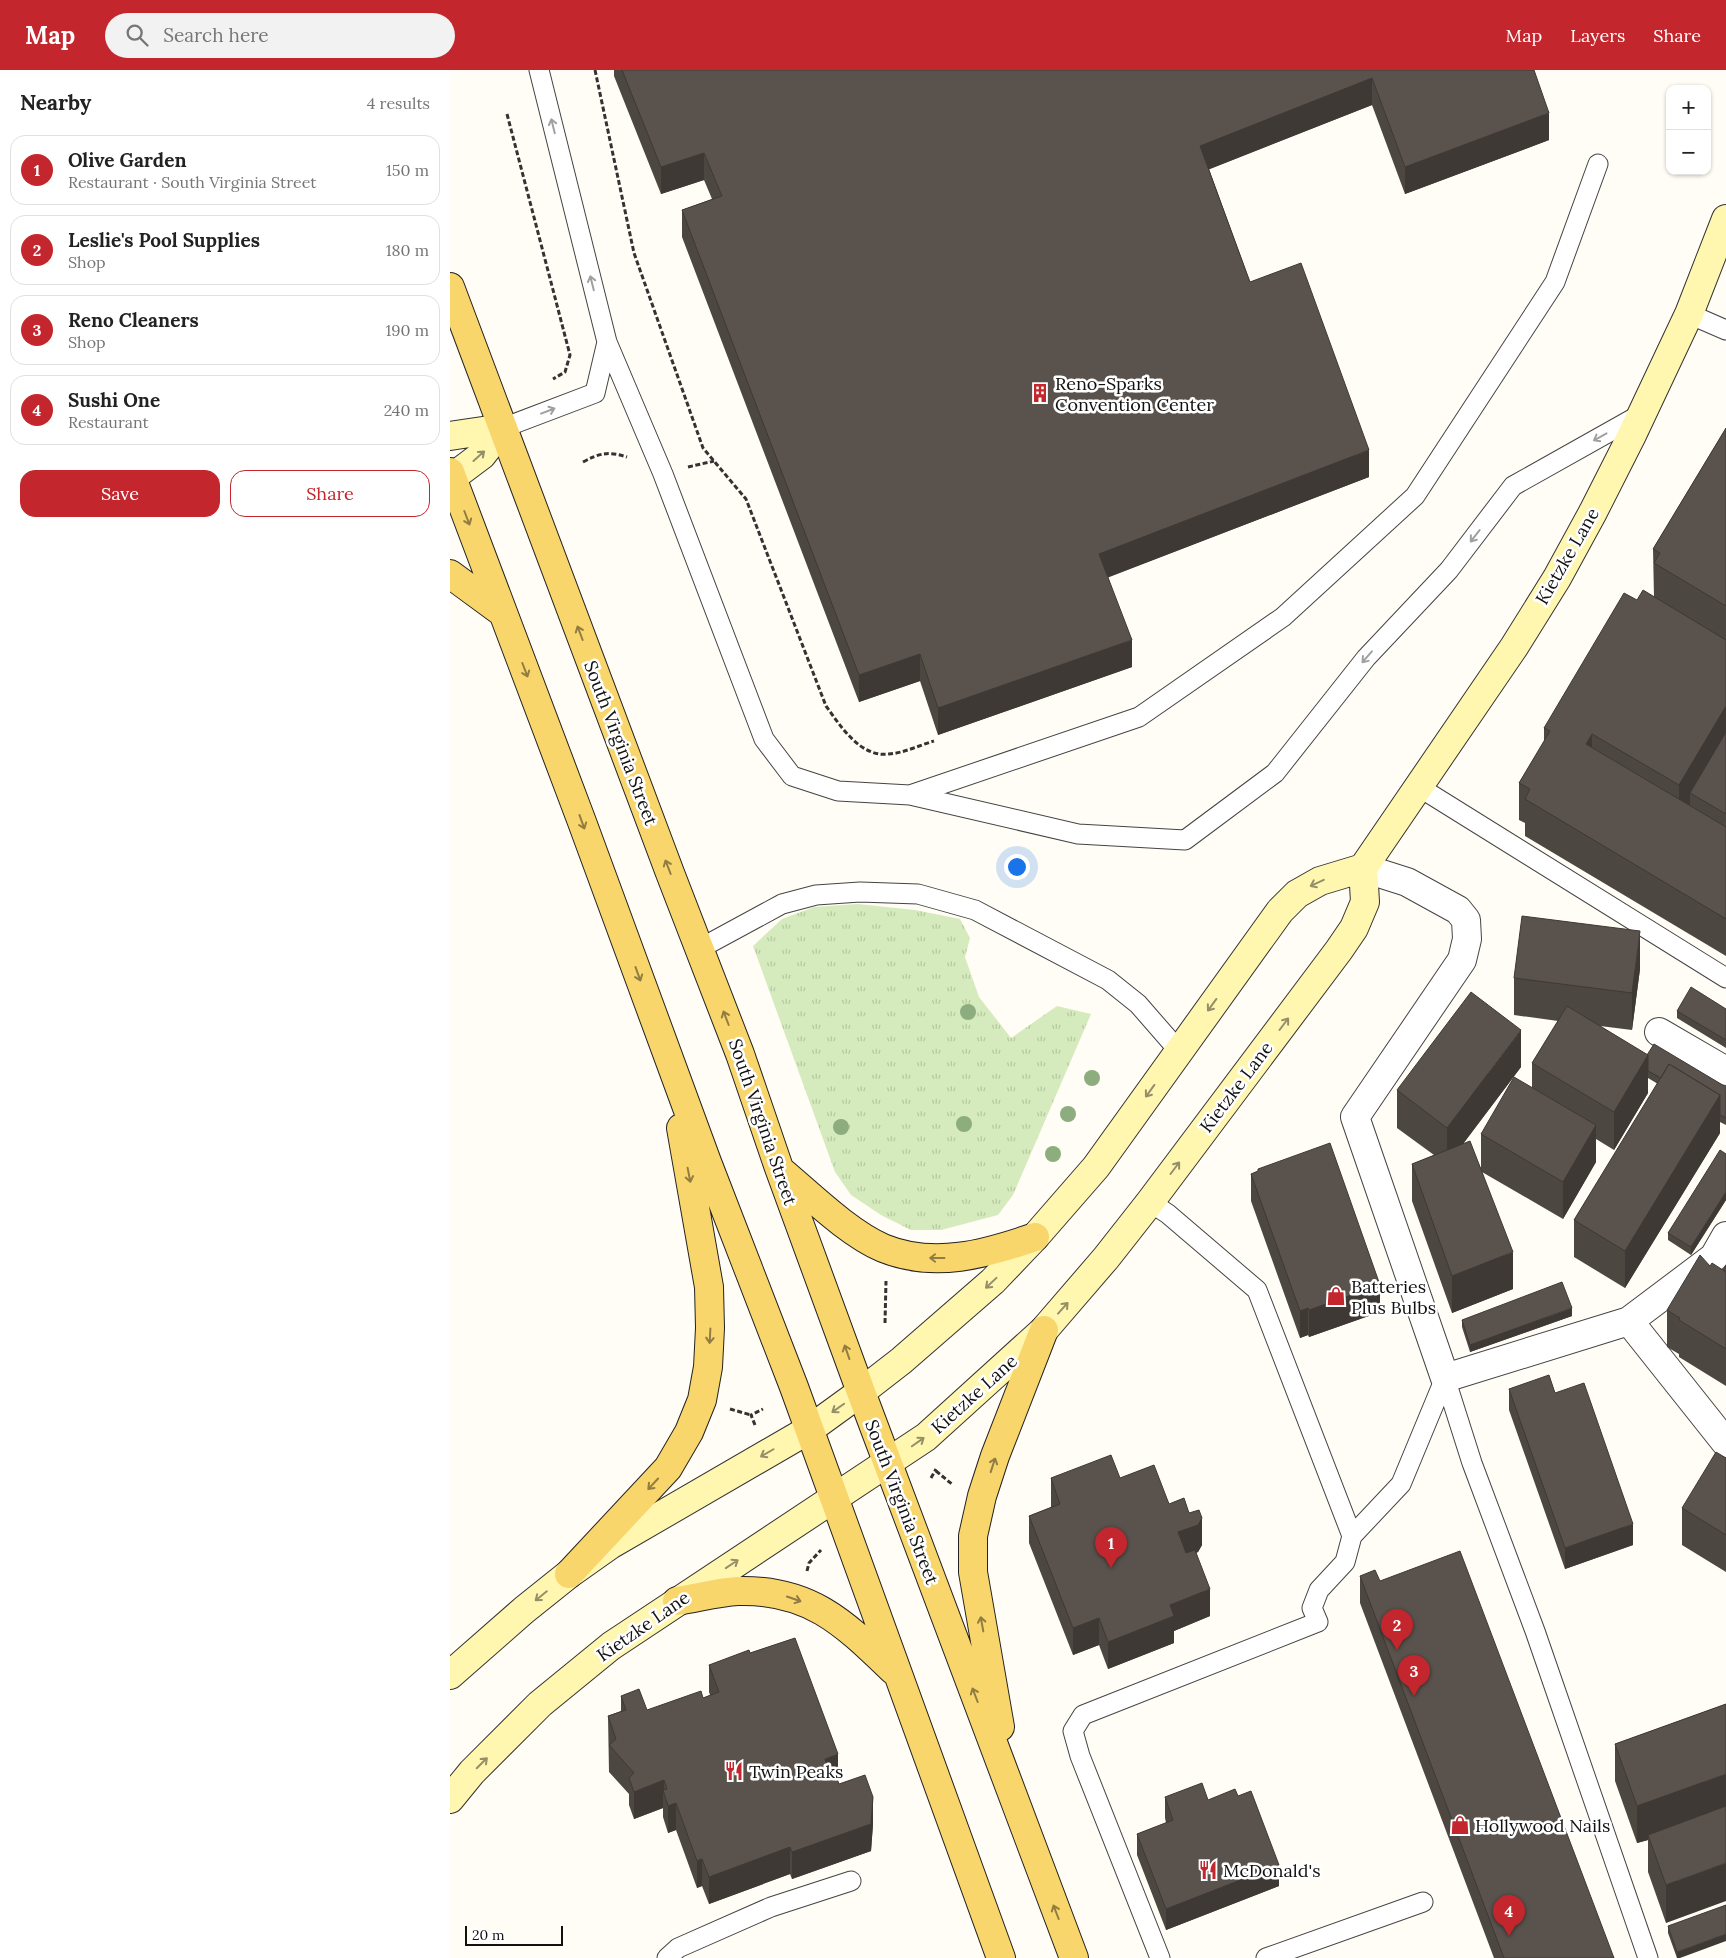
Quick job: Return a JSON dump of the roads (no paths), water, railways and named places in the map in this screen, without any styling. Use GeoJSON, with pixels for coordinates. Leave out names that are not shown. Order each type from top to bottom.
{"type":"FeatureCollection","features":[{"type":"Feature","properties":{"kind":"main road","name":"Kietzke Lane"},"geometry":{"type":"LineString","coordinates":[[450,1799],[472,1772],[540,1704],[612,1646],[926,1437],[1044,1330],[1106,1258],[1150,1202],[1354,928],[1365,902],[1363,868],[1514,647],[1557,578],[1643,413],[1689,314],[1726,219]]}},
{"type":"Feature","properties":{"kind":"main road","name":"South Virginia Street"},"geometry":{"type":"LineString","coordinates":[[450,287],[740,1054],[778,1168],[887,1464],[1074,1958]]}},
{"type":"Feature","properties":{"kind":"main road"},"geometry":{"type":"LineString","coordinates":[[450,436],[503,428]]}},
{"type":"Feature","properties":{"kind":"main road"},"geometry":{"type":"LineString","coordinates":[[503,428],[482,455],[451,476],[707,1162],[810,1429],[1001,1958]]}},
{"type":"Feature","properties":{"kind":"main road"},"geometry":{"type":"LineString","coordinates":[[450,574],[503,613]]}},
{"type":"Feature","properties":{"kind":"main road"},"geometry":{"type":"LineString","coordinates":[[450,1675],[524,1610],[569,1574],[610,1545],[810,1429],[861,1392],[901,1361],[993,1281],[1035,1237],[1096,1166],[1280,912],[1297,894],[1320,881],[1363,868]]}},
{"type":"Feature","properties":{"kind":"main road"},"geometry":{"type":"LineString","coordinates":[[569,1574],[668,1468],[689,1432],[704,1392],[708,1367],[710,1287],[669,1058]]}},
{"type":"Feature","properties":{"kind":"main road"},"geometry":{"type":"LineString","coordinates":[[778,1168],[854,1230],[884,1248],[920,1258],[954,1258],[986,1253],[1035,1237]]}},
{"type":"Feature","properties":{"kind":"main road"},"geometry":{"type":"LineString","coordinates":[[1012,1793],[973,1572],[973,1536],[982,1496],[1044,1330]]}},
{"type":"Feature","properties":{"kind":"main road"},"geometry":{"type":"LineString","coordinates":[[677,1601],[737,1591],[774,1592],[798,1600],[826,1613],[853,1632],[898,1674]]}},
{"type":"Feature","properties":{"kind":"street"},"geometry":{"type":"LineString","coordinates":[[1363,868],[1407,882],[1458,910],[1466,920],[1468,939],[1462,960],[1355,1117],[1445,1378],[1629,1321],[1714,1257],[1726,1236]]}},
{"type":"Feature","properties":{"kind":"street"},"geometry":{"type":"LineString","coordinates":[[1659,1032],[1726,1071]]}},
{"type":"Feature","properties":{"kind":"street"},"geometry":{"type":"LineString","coordinates":[[1629,1321],[1726,1443]]}},
{"type":"Feature","properties":{"kind":"lane"},"geometry":{"type":"LineString","coordinates":[[539,70],[607,342],[662,474],[764,739],[792,776],[838,792],[910,795],[1078,834],[1185,840],[1275,773],[1366,658],[1449,570],[1513,486],[1643,413]]}},
{"type":"Feature","properties":{"kind":"lane"},"geometry":{"type":"LineString","coordinates":[[910,795],[1139,717],[1283,618],[1415,496],[1555,282],[1598,164]]}},
{"type":"Feature","properties":{"kind":"lane"},"geometry":{"type":"LineString","coordinates":[[1689,314],[1726,330]]}},
{"type":"Feature","properties":{"kind":"lane"},"geometry":{"type":"LineString","coordinates":[[503,428],[595,393],[607,342]]}},
{"type":"Feature","properties":{"kind":"lane"},"geometry":{"type":"LineString","coordinates":[[1419,787],[1726,978]]}},
{"type":"Feature","properties":{"kind":"lane"},"geometry":{"type":"LineString","coordinates":[[699,949],[782,904],[816,895],[860,892],[918,894],[974,910],[1108,980],[1138,1004],[1179,1052]]}},
{"type":"Feature","properties":{"kind":"lane"},"geometry":{"type":"LineString","coordinates":[[1150,1202],[1168,1214],[1257,1290],[1352,1536]]}},
{"type":"Feature","properties":{"kind":"lane"},"geometry":{"type":"LineString","coordinates":[[1160,1958],[1080,1756],[1073,1731],[1083,1714],[1318,1622],[1312,1608],[1319,1590],[1345,1562],[1352,1536],[1401,1484],[1445,1378]]}},
{"type":"Feature","properties":{"kind":"lane"},"geometry":{"type":"LineString","coordinates":[[1445,1378],[1472,1463],[1535,1631],[1648,1958]]}},
{"type":"Feature","properties":{"kind":"lane"},"geometry":{"type":"LineString","coordinates":[[667,1958],[678,1948],[771,1907],[851,1881]]}},
{"type":"Feature","properties":{"kind":"lane"},"geometry":{"type":"LineString","coordinates":[[1266,1958],[1423,1902]]}},
{"type":"Feature","properties":{"kind":"place","name":"Reno-Sparks Convention Center"},"geometry":{"type":"Point","coordinates":[1040,393]}},
{"type":"Feature","properties":{"kind":"place","name":"Batteries Plus Bulbs"},"geometry":{"type":"Point","coordinates":[1336,1296]}},
{"type":"Feature","properties":{"kind":"place","name":"Olive Garden"},"geometry":{"type":"Point","coordinates":[1111,1568]}},
{"type":"Feature","properties":{"kind":"place","name":"Leslie's Pool Supplies"},"geometry":{"type":"Point","coordinates":[1397,1650]}},
{"type":"Feature","properties":{"kind":"place","name":"Reno Cleaners"},"geometry":{"type":"Point","coordinates":[1414,1696]}},
{"type":"Feature","properties":{"kind":"place","name":"Twin Peaks"},"geometry":{"type":"Point","coordinates":[734,1771]}},
{"type":"Feature","properties":{"kind":"place","name":"Hollywood Nails"},"geometry":{"type":"Point","coordinates":[1460,1825]}},
{"type":"Feature","properties":{"kind":"place","name":"McDonald's"},"geometry":{"type":"Point","coordinates":[1208,1870]}},
{"type":"Feature","properties":{"kind":"place","name":"Sushi One"},"geometry":{"type":"Point","coordinates":[1509,1936]}}]}
